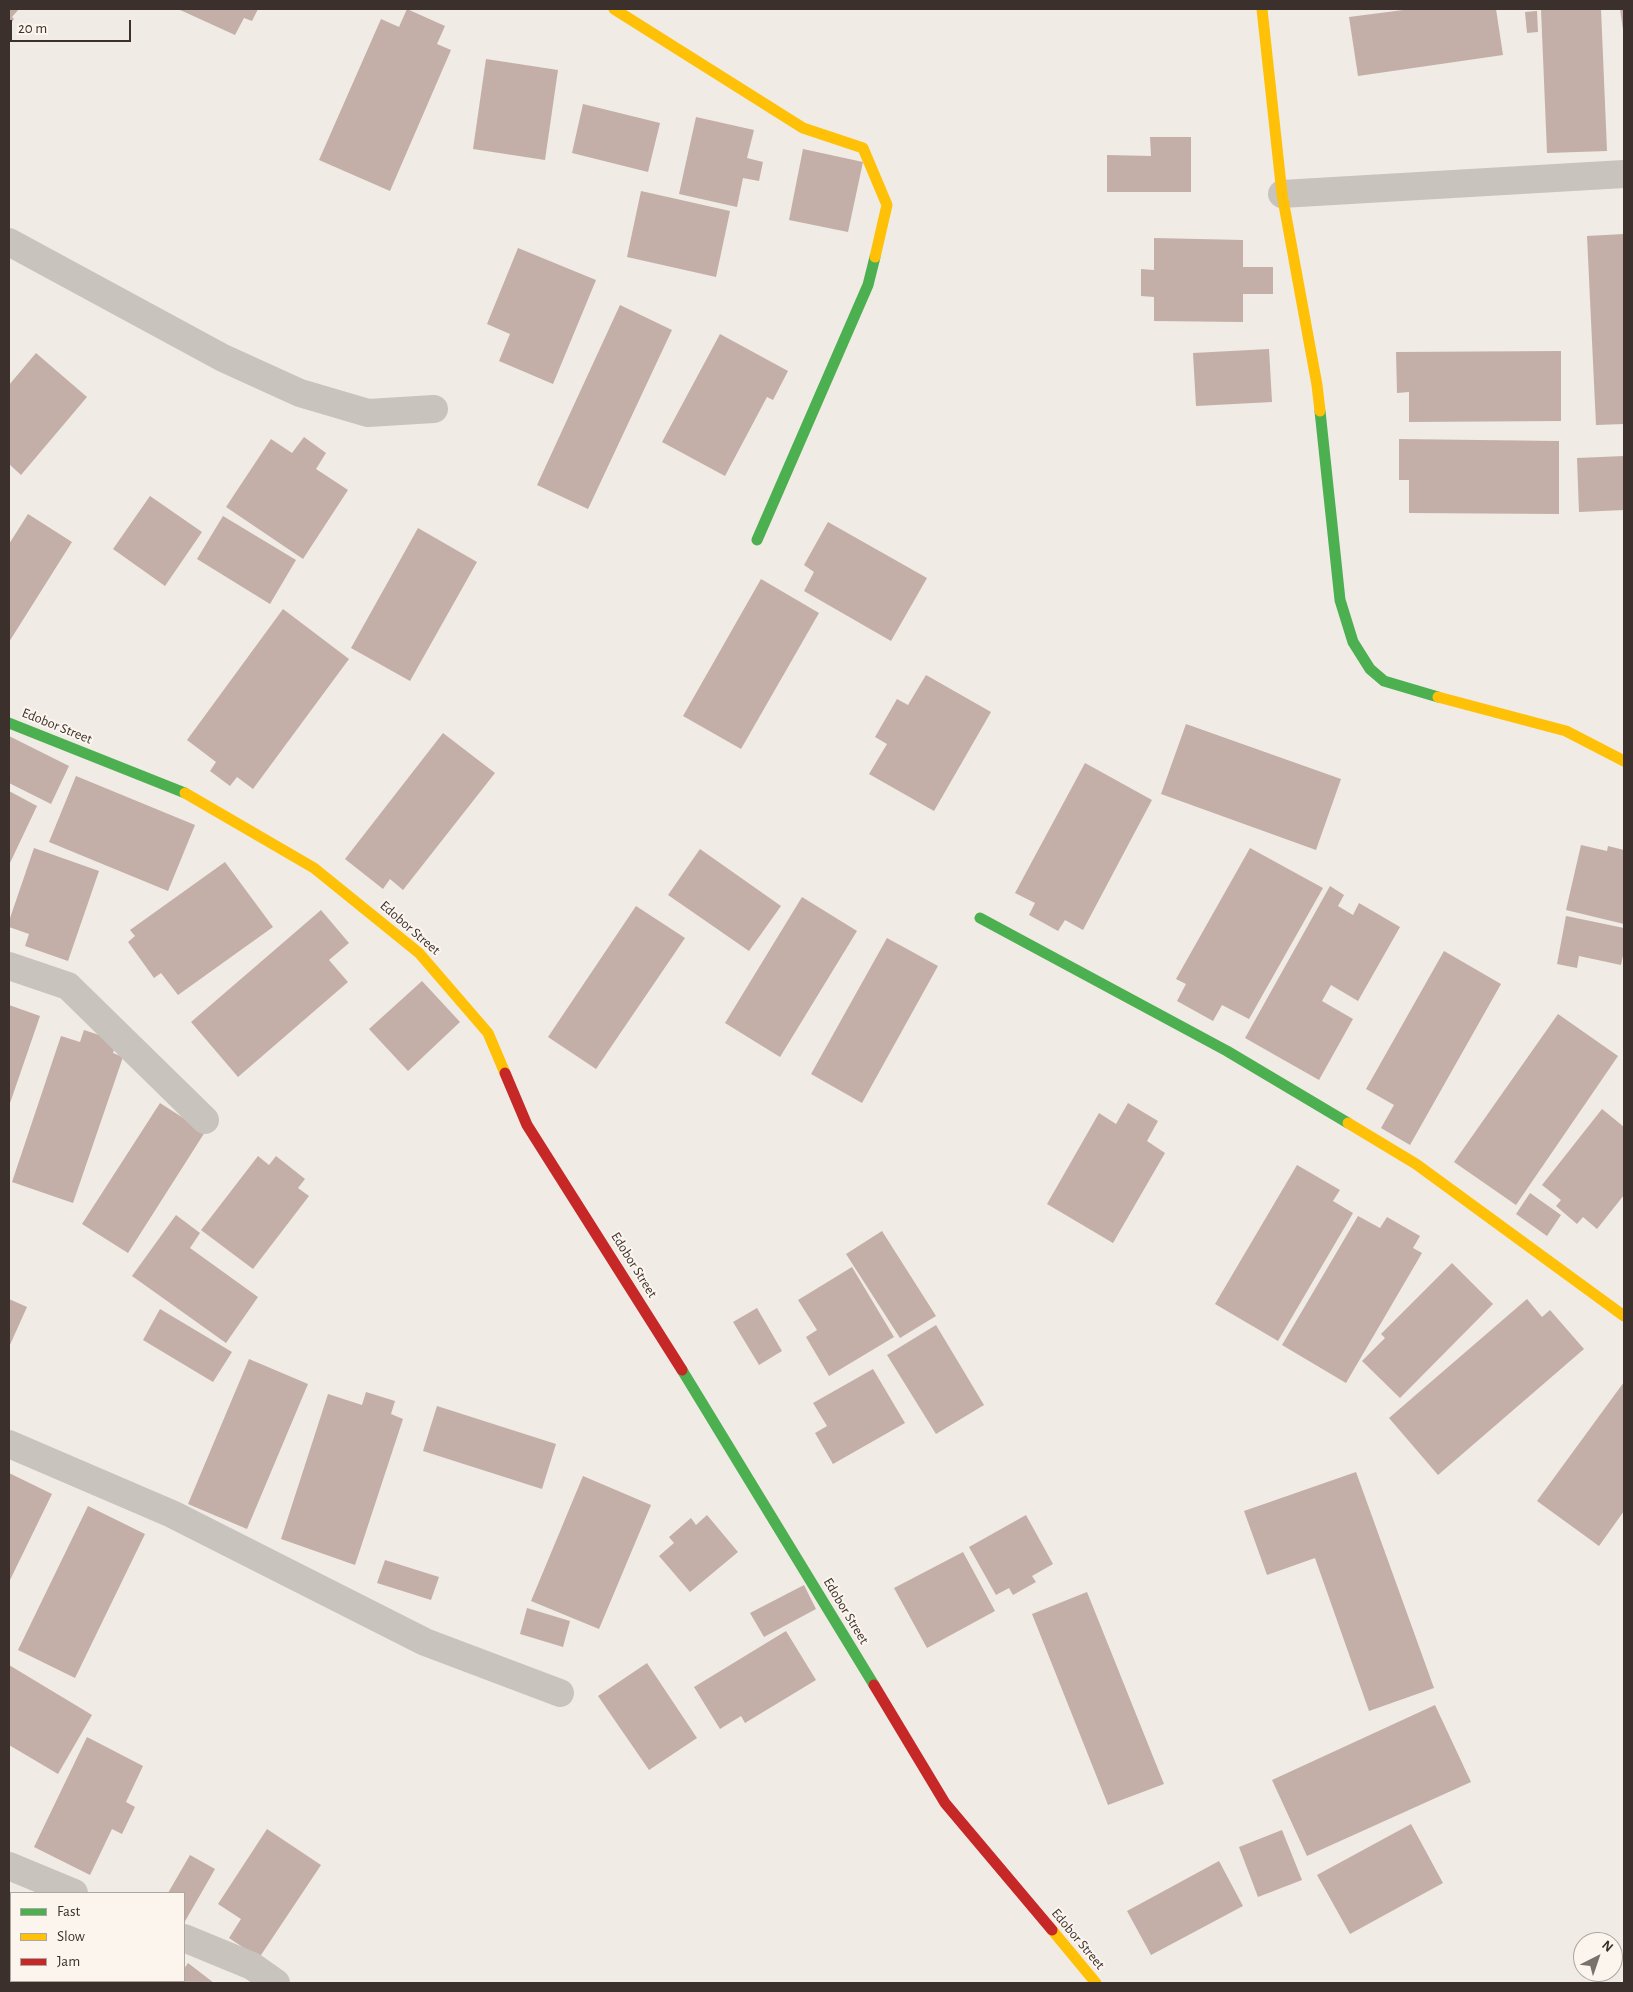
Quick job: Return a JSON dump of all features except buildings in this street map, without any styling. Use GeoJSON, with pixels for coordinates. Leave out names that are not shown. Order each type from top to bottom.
{"type":"FeatureCollection","features":[{"type":"Feature","properties":{"kind":"street"},"geometry":{"type":"LineString","coordinates":[[614,9],[803,128],[863,148],[887,205],[868,285],[757,540]]}},
{"type":"Feature","properties":{"kind":"street"},"geometry":{"type":"LineString","coordinates":[[1262,9],[1282,194],[1318,385],[1340,600],[1352,642],[1370,669],[1384,681],[1403,688],[1566,731],[1624,761]]}},
{"type":"Feature","properties":{"kind":"street"},"geometry":{"type":"LineString","coordinates":[[1282,194],[1624,174]]}},
{"type":"Feature","properties":{"kind":"street"},"geometry":{"type":"LineString","coordinates":[[9,242],[223,358],[300,393],[368,413],[434,410]]}},
{"type":"Feature","properties":{"kind":"street","name":"Edobor Street"},"geometry":{"type":"LineString","coordinates":[[9,723],[190,795],[314,868],[419,953],[488,1032],[527,1125],[679,1364],[945,1803],[1096,1983]]}},
{"type":"Feature","properties":{"kind":"street"},"geometry":{"type":"LineString","coordinates":[[980,918],[1227,1051],[1416,1164],[1624,1316]]}},
{"type":"Feature","properties":{"kind":"street"},"geometry":{"type":"LineString","coordinates":[[9,966],[68,986],[205,1120]]}},
{"type":"Feature","properties":{"kind":"street"},"geometry":{"type":"LineString","coordinates":[[9,1444],[172,1514],[425,1642],[560,1693]]}},
{"type":"Feature","properties":{"kind":"street"},"geometry":{"type":"LineString","coordinates":[[9,1866],[72,1892]]}},
{"type":"Feature","properties":{"kind":"street"},"geometry":{"type":"LineString","coordinates":[[185,1938],[252,1966],[276,1983]]}},
{"type":"Feature","properties":{"kind":"traffic: fast"},"geometry":{"type":"LineString","coordinates":[[757,540],[868,285],[875,257]]}},
{"type":"Feature","properties":{"kind":"traffic: fast"},"geometry":{"type":"LineString","coordinates":[[1320,411],[1340,600],[1353,642],[1370,669],[1384,681],[1438,697]]}},
{"type":"Feature","properties":{"kind":"traffic: fast"},"geometry":{"type":"LineString","coordinates":[[9,723],[185,793]]}},
{"type":"Feature","properties":{"kind":"traffic: fast"},"geometry":{"type":"LineString","coordinates":[[980,918],[1227,1051],[1348,1123]]}},
{"type":"Feature","properties":{"kind":"traffic: fast"},"geometry":{"type":"LineString","coordinates":[[682,1370],[874,1685]]}},
{"type":"Feature","properties":{"kind":"traffic: slow"},"geometry":{"type":"LineString","coordinates":[[614,9],[803,128],[863,148],[887,205],[875,257]]}},
{"type":"Feature","properties":{"kind":"traffic: slow"},"geometry":{"type":"LineString","coordinates":[[1262,9],[1282,194],[1317,385],[1320,411]]}},
{"type":"Feature","properties":{"kind":"traffic: slow"},"geometry":{"type":"LineString","coordinates":[[1438,697],[1566,731],[1624,761]]}},
{"type":"Feature","properties":{"kind":"traffic: slow"},"geometry":{"type":"LineString","coordinates":[[185,793],[314,868],[419,953],[488,1033],[505,1073]]}},
{"type":"Feature","properties":{"kind":"traffic: slow"},"geometry":{"type":"LineString","coordinates":[[1348,1123],[1416,1164],[1624,1316]]}},
{"type":"Feature","properties":{"kind":"traffic: slow"},"geometry":{"type":"LineString","coordinates":[[1052,1930],[1096,1983]]}},
{"type":"Feature","properties":{"kind":"traffic: jam"},"geometry":{"type":"LineString","coordinates":[[505,1073],[527,1125],[682,1370]]}},
{"type":"Feature","properties":{"kind":"traffic: jam"},"geometry":{"type":"LineString","coordinates":[[874,1685],[945,1803],[1052,1930]]}}]}
